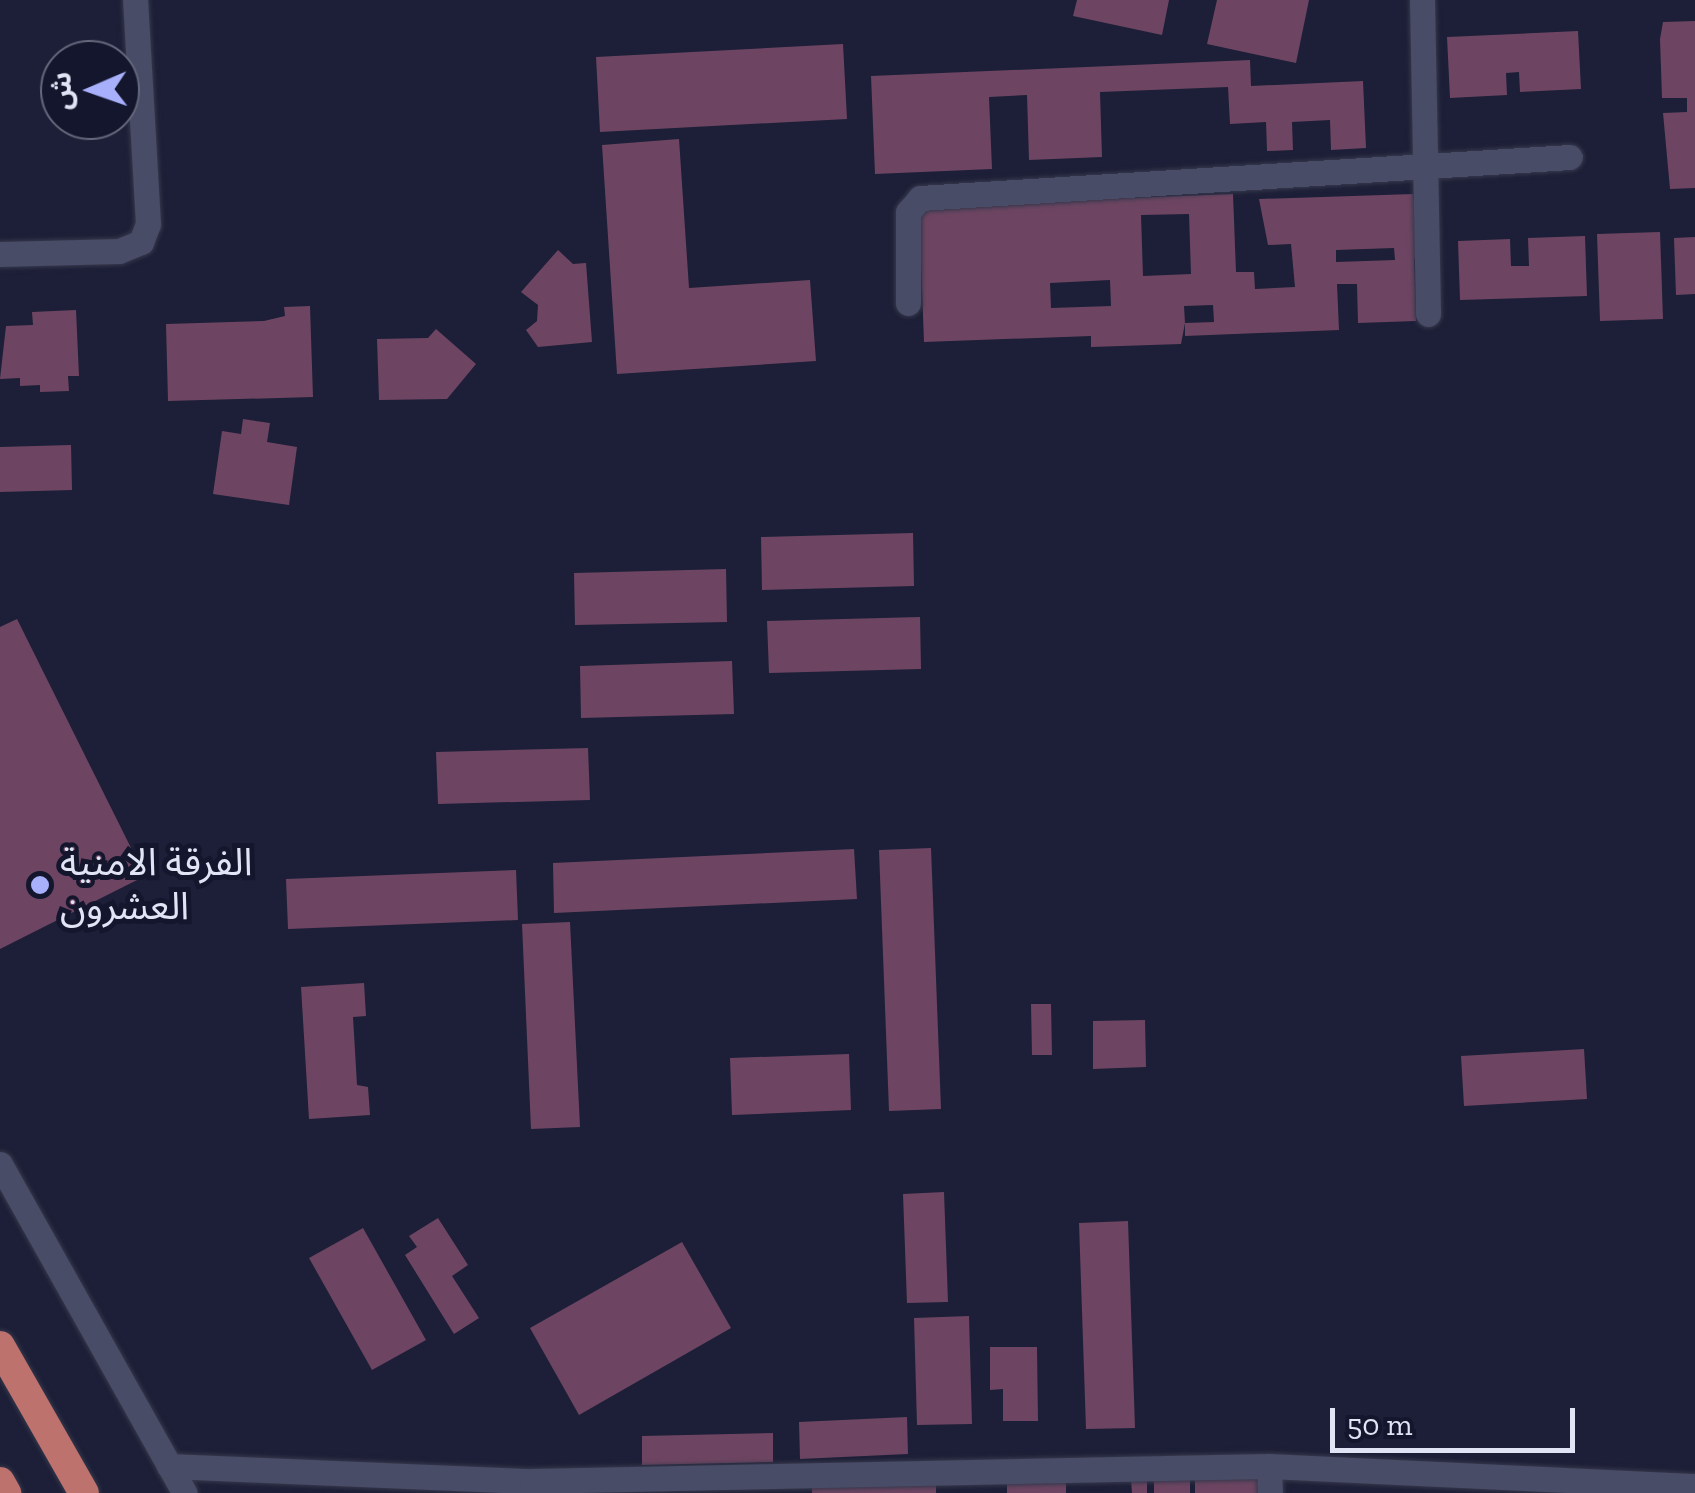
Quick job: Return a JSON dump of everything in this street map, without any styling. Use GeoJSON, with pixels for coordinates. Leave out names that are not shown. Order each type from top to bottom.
{"type":"FeatureCollection","features":[{"type":"Feature","properties":{"kind":"highway"},"geometry":{"type":"LineString","coordinates":[[0,1346],[84,1493]]}},
{"type":"Feature","properties":{"kind":"highway"},"geometry":{"type":"LineString","coordinates":[[0,1482],[6,1493]]}},
{"type":"Feature","properties":{"kind":"street"},"geometry":{"type":"LineString","coordinates":[[0,254],[119,251],[141,242],[148,224],[134,0]]}},
{"type":"Feature","properties":{"kind":"street"},"geometry":{"type":"LineString","coordinates":[[1422,0],[1428,314]]}},
{"type":"Feature","properties":{"kind":"street"},"geometry":{"type":"LineString","coordinates":[[908,303],[908,212],[920,198],[1570,157]]}},
{"type":"Feature","properties":{"kind":"street"},"geometry":{"type":"LineString","coordinates":[[0,1164],[185,1493]]}},
{"type":"Feature","properties":{"kind":"street"},"geometry":{"type":"LineString","coordinates":[[168,1466],[532,1482],[1270,1466],[1695,1486]]}},
{"type":"Feature","properties":{"kind":"street"},"geometry":{"type":"LineString","coordinates":[[1270,1466],[1270,1493]]}},
{"type":"Feature","properties":{"kind":"building"},"geometry":{"type":"Polygon","coordinates":[[[1077,0],[1169,0],[1162,35],[1073,16],[1077,0]]]}},
{"type":"Feature","properties":{"kind":"building"},"geometry":{"type":"Polygon","coordinates":[[[1217,0],[1309,0],[1296,63],[1207,44],[1217,0]]]}},
{"type":"Feature","properties":{"kind":"building"},"geometry":{"type":"Polygon","coordinates":[[[1695,21],[1695,188],[1670,189],[1663,113],[1687,112],[1687,98],[1662,98],[1660,39],[1663,22],[1695,21]]]}},
{"type":"Feature","properties":{"kind":"building"},"geometry":{"type":"Polygon","coordinates":[[[1578,31],[1581,89],[1520,92],[1519,72],[1506,73],[1507,95],[1450,98],[1447,37],[1578,31]]]}},
{"type":"Feature","properties":{"kind":"building"},"geometry":{"type":"Polygon","coordinates":[[[843,44],[847,119],[600,132],[596,57],[843,44]]]}},
{"type":"Feature","properties":{"kind":"building"},"geometry":{"type":"Polygon","coordinates":[[[1250,60],[1251,86],[1363,81],[1366,148],[1331,150],[1330,120],[1292,122],[1293,150],[1267,151],[1266,122],[1230,124],[1228,87],[1100,92],[1102,157],[1029,160],[1027,95],[989,97],[992,169],[875,174],[871,76],[1250,60]]]}},
{"type":"Feature","properties":{"kind":"building"},"geometry":{"type":"Polygon","coordinates":[[[679,139],[689,288],[810,280],[816,361],[617,374],[602,145],[679,139]]]}},
{"type":"Feature","properties":{"kind":"building"},"geometry":{"type":"Polygon","coordinates":[[[1233,194],[1236,272],[1254,272],[1255,289],[1295,287],[1291,244],[1268,245],[1259,199],[1413,194],[1421,259],[1414,259],[1416,321],[1358,323],[1357,284],[1337,284],[1339,330],[1185,336],[1185,323],[1181,344],[1091,347],[1091,336],[924,342],[919,206],[1233,194]],[[1189,214],[1141,215],[1143,276],[1191,274],[1189,214]],[[1394,248],[1336,250],[1336,262],[1395,260],[1394,248]],[[1110,280],[1050,283],[1051,308],[1111,306],[1110,280]],[[1213,305],[1184,306],[1185,323],[1214,322],[1213,305]]]}},
{"type":"Feature","properties":{"kind":"building"},"geometry":{"type":"Polygon","coordinates":[[[1660,232],[1663,319],[1600,321],[1597,234],[1660,232]]]}},
{"type":"Feature","properties":{"kind":"building"},"geometry":{"type":"Polygon","coordinates":[[[1585,236],[1587,296],[1460,300],[1458,241],[1510,239],[1511,266],[1529,266],[1528,238],[1585,236]]]}},
{"type":"Feature","properties":{"kind":"building"},"geometry":{"type":"Polygon","coordinates":[[[1695,237],[1695,294],[1676,295],[1674,238],[1695,237]]]}},
{"type":"Feature","properties":{"kind":"building"},"geometry":{"type":"Polygon","coordinates":[[[558,250],[573,264],[586,263],[592,342],[538,347],[526,330],[537,321],[538,305],[521,292],[558,250]]]}},
{"type":"Feature","properties":{"kind":"building"},"geometry":{"type":"Polygon","coordinates":[[[310,306],[313,397],[168,401],[166,324],[264,321],[285,316],[284,307],[310,306]]]}},
{"type":"Feature","properties":{"kind":"building"},"geometry":{"type":"Polygon","coordinates":[[[76,310],[79,376],[68,376],[69,391],[40,392],[40,385],[20,386],[20,378],[0,379],[6,326],[33,325],[32,312],[76,310]]]}},
{"type":"Feature","properties":{"kind":"building"},"geometry":{"type":"Polygon","coordinates":[[[436,329],[476,364],[447,399],[379,400],[377,339],[428,338],[436,329]]]}},
{"type":"Feature","properties":{"kind":"building"},"geometry":{"type":"Polygon","coordinates":[[[243,419],[270,423],[267,442],[297,447],[289,505],[213,494],[222,431],[241,434],[243,419]]]}},
{"type":"Feature","properties":{"kind":"building"},"geometry":{"type":"Polygon","coordinates":[[[71,445],[72,490],[0,492],[0,447],[71,445]]]}},
{"type":"Feature","properties":{"kind":"building"},"geometry":{"type":"Polygon","coordinates":[[[913,533],[914,586],[762,590],[761,537],[913,533]]]}},
{"type":"Feature","properties":{"kind":"building"},"geometry":{"type":"Polygon","coordinates":[[[726,569],[727,622],[575,625],[574,573],[726,569]]]}},
{"type":"Feature","properties":{"kind":"building"},"geometry":{"type":"Polygon","coordinates":[[[920,617],[921,669],[769,673],[767,621],[920,617]]]}},
{"type":"Feature","properties":{"kind":"building"},"geometry":{"type":"Polygon","coordinates":[[[17,619],[145,876],[0,949],[0,627],[17,619]]]}},
{"type":"Feature","properties":{"kind":"building"},"geometry":{"type":"Polygon","coordinates":[[[732,661],[734,714],[581,718],[580,666],[732,661]]]}},
{"type":"Feature","properties":{"kind":"building"},"geometry":{"type":"Polygon","coordinates":[[[588,748],[590,800],[438,804],[436,752],[588,748]]]}},
{"type":"Feature","properties":{"kind":"building"},"geometry":{"type":"Polygon","coordinates":[[[931,848],[941,1109],[889,1111],[879,850],[931,848]]]}},
{"type":"Feature","properties":{"kind":"building"},"geometry":{"type":"Polygon","coordinates":[[[854,849],[857,899],[554,913],[553,863],[854,849]]]}},
{"type":"Feature","properties":{"kind":"building"},"geometry":{"type":"Polygon","coordinates":[[[516,870],[518,920],[288,929],[286,879],[516,870]]]}},
{"type":"Feature","properties":{"kind":"building"},"geometry":{"type":"Polygon","coordinates":[[[570,922],[580,1127],[531,1129],[522,924],[570,922]]]}},
{"type":"Feature","properties":{"kind":"building"},"geometry":{"type":"Polygon","coordinates":[[[364,983],[366,1016],[353,1017],[357,1085],[368,1087],[370,1115],[309,1119],[301,987],[364,983]]]}},
{"type":"Feature","properties":{"kind":"building"},"geometry":{"type":"Polygon","coordinates":[[[1031,1004],[1051,1004],[1052,1055],[1032,1055],[1031,1004]]]}},
{"type":"Feature","properties":{"kind":"building"},"geometry":{"type":"Polygon","coordinates":[[[1145,1020],[1146,1067],[1093,1069],[1093,1021],[1145,1020]]]}},
{"type":"Feature","properties":{"kind":"building"},"geometry":{"type":"Polygon","coordinates":[[[1584,1049],[1587,1099],[1464,1106],[1461,1056],[1584,1049]]]}},
{"type":"Feature","properties":{"kind":"building"},"geometry":{"type":"Polygon","coordinates":[[[849,1054],[851,1110],[732,1115],[730,1058],[849,1054]]]}},
{"type":"Feature","properties":{"kind":"building"},"geometry":{"type":"Polygon","coordinates":[[[944,1192],[948,1302],[907,1303],[903,1194],[944,1192]]]}},
{"type":"Feature","properties":{"kind":"building"},"geometry":{"type":"Polygon","coordinates":[[[438,1218],[468,1265],[452,1276],[479,1318],[454,1334],[405,1255],[417,1247],[409,1236],[438,1218]]]}},
{"type":"Feature","properties":{"kind":"building"},"geometry":{"type":"Polygon","coordinates":[[[1128,1221],[1135,1428],[1086,1429],[1079,1223],[1128,1221]]]}},
{"type":"Feature","properties":{"kind":"building"},"geometry":{"type":"Polygon","coordinates":[[[363,1228],[426,1340],[372,1370],[309,1258],[363,1228]]]}},
{"type":"Feature","properties":{"kind":"building"},"geometry":{"type":"Polygon","coordinates":[[[682,1242],[731,1328],[579,1415],[530,1328],[682,1242]]]}},
{"type":"Feature","properties":{"kind":"building"},"geometry":{"type":"Polygon","coordinates":[[[969,1316],[972,1424],[917,1425],[914,1318],[969,1316]]]}},
{"type":"Feature","properties":{"kind":"building"},"geometry":{"type":"Polygon","coordinates":[[[990,1347],[1037,1347],[1038,1421],[1003,1421],[1003,1389],[990,1390],[990,1347]]]}},
{"type":"Feature","properties":{"kind":"building"},"geometry":{"type":"Polygon","coordinates":[[[907,1417],[908,1454],[800,1459],[799,1422],[907,1417]]]}},
{"type":"Feature","properties":{"kind":"building"},"geometry":{"type":"Polygon","coordinates":[[[773,1433],[773,1462],[642,1465],[642,1436],[773,1433]]]}},
{"type":"Feature","properties":{"kind":"building"},"geometry":{"type":"Polygon","coordinates":[[[1190,1471],[1190,1493],[1154,1493],[1154,1473],[1190,1471]]]}},
{"type":"Feature","properties":{"kind":"building"},"geometry":{"type":"Polygon","coordinates":[[[1066,1476],[1066,1493],[1007,1493],[1007,1479],[1066,1476]]]}},
{"type":"Feature","properties":{"kind":"building"},"geometry":{"type":"Polygon","coordinates":[[[1195,1476],[1259,1476],[1260,1493],[1195,1493],[1195,1476]]]}},
{"type":"Feature","properties":{"kind":"building"},"geometry":{"type":"Polygon","coordinates":[[[936,1479],[936,1493],[812,1493],[812,1484],[936,1479]]]}},
{"type":"Feature","properties":{"kind":"building"},"geometry":{"type":"Polygon","coordinates":[[[1131,1480],[1147,1480],[1147,1493],[1132,1493],[1131,1480]]]}},
{"type":"Feature","properties":{"kind":"place","name":"الفرقة الامنية العشرون"},"geometry":{"type":"Point","coordinates":[40,885]}}]}
